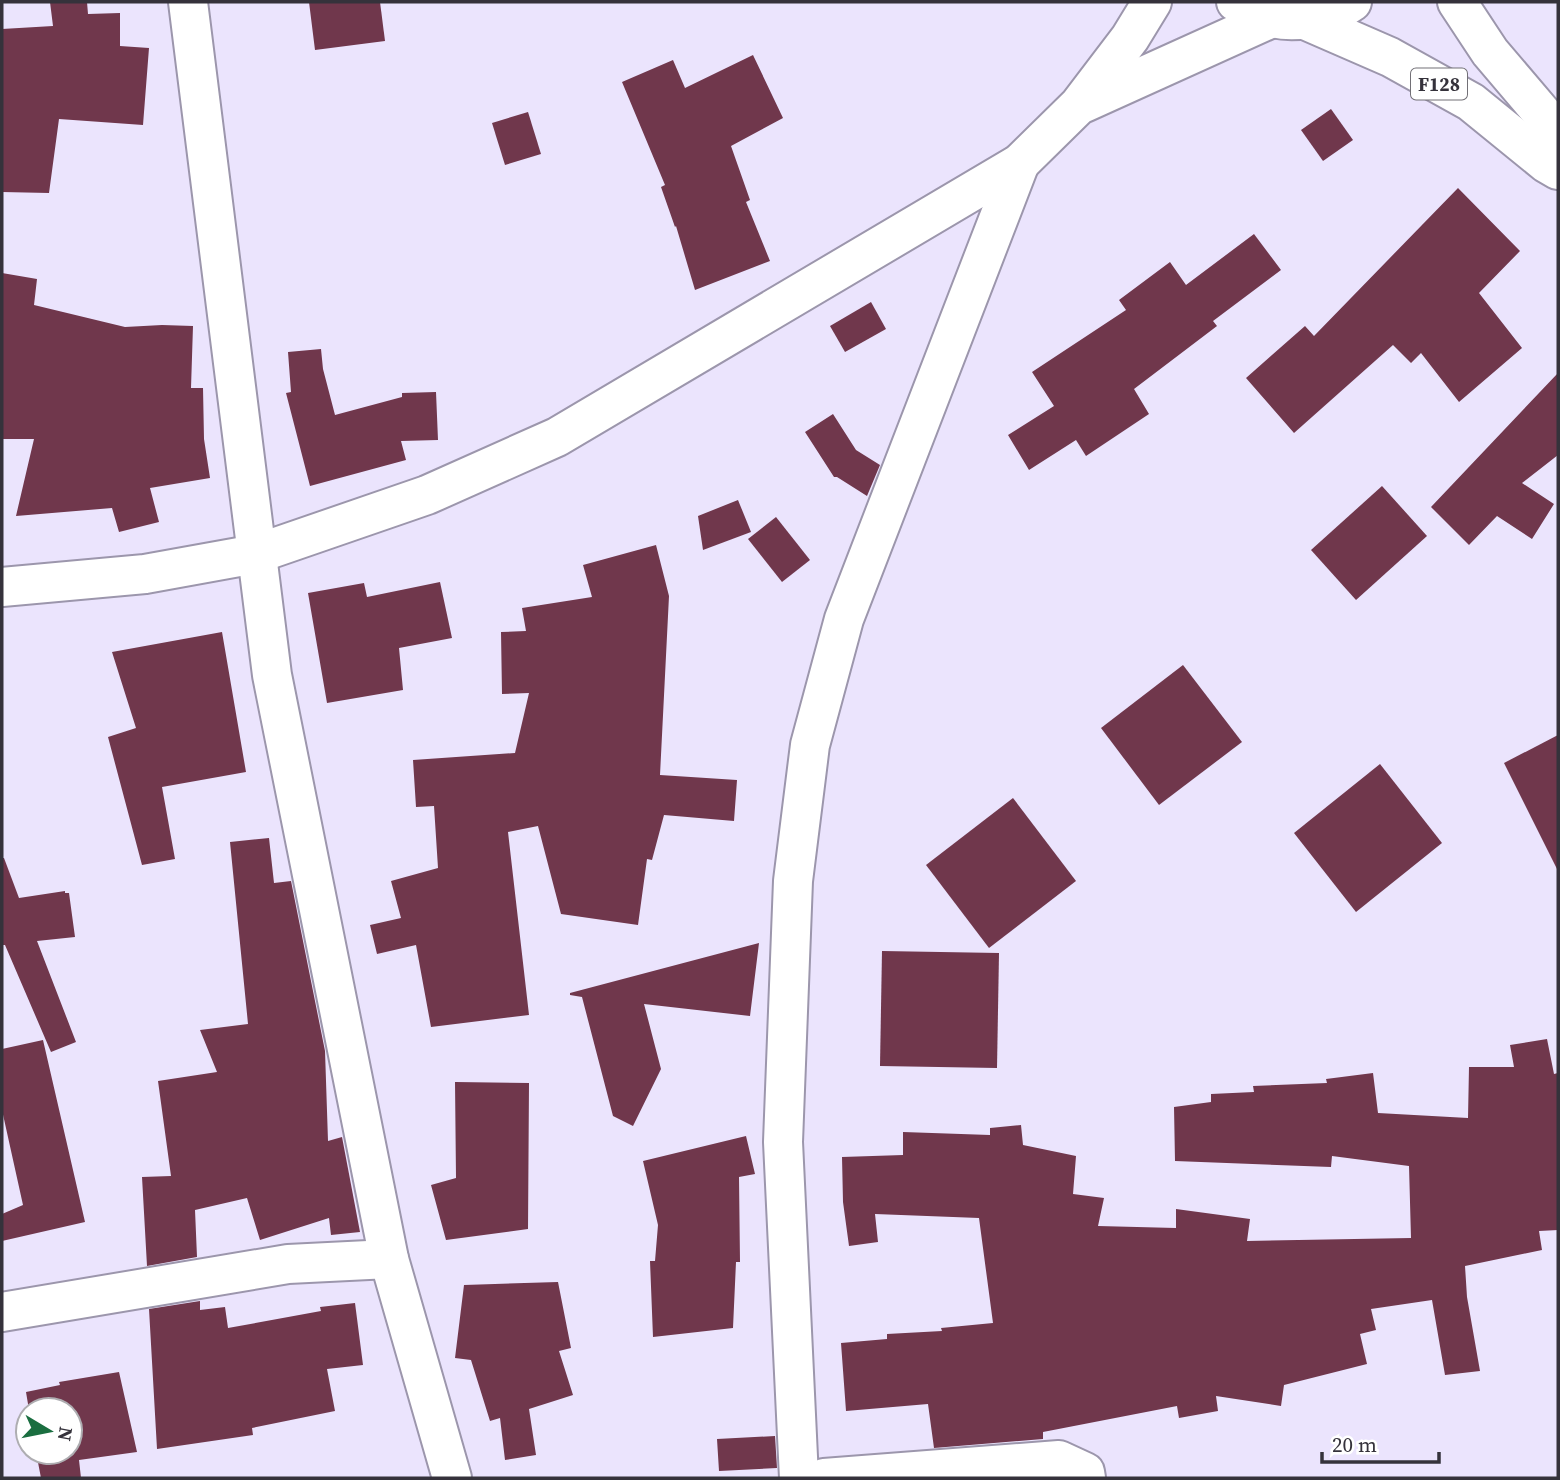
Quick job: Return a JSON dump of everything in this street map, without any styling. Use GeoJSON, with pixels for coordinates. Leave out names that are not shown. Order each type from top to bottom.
{"type":"FeatureCollection","features":[{"type":"Feature","properties":{"kind":"street"},"geometry":{"type":"LineString","coordinates":[[188,2],[272,675],[389,1259],[452,1478]]}},
{"type":"Feature","properties":{"kind":"street"},"geometry":{"type":"LineString","coordinates":[[2,587],[145,574],[256,554],[427,495],[557,437],[1020,163],[1079,106],[1130,38],[1152,2]]}},
{"type":"Feature","properties":{"kind":"street","name":"F128"},"geometry":{"type":"LineString","coordinates":[[1236,2],[1390,57],[1471,102],[1558,170]]}},
{"type":"Feature","properties":{"kind":"street"},"geometry":{"type":"LineString","coordinates":[[1079,106],[1289,19],[1343,9],[1352,2]]}},
{"type":"Feature","properties":{"kind":"street","name":"F128"},"geometry":{"type":"LineString","coordinates":[[1457,2],[1490,52],[1558,132]]}},
{"type":"Feature","properties":{"kind":"street"},"geometry":{"type":"LineString","coordinates":[[799,1478],[783,1142],[793,881],[810,745],[844,619],[1020,163]]}},
{"type":"Feature","properties":{"kind":"street"},"geometry":{"type":"LineString","coordinates":[[2,1312],[288,1264],[389,1259]]}},
{"type":"Feature","properties":{"kind":"street"},"geometry":{"type":"LineString","coordinates":[[824,1478],[1059,1460],[1084,1472],[1086,1478]]}},
{"type":"Feature","properties":{"kind":"building"},"geometry":{"type":"Polygon","coordinates":[[[50,2],[87,2],[88,14],[120,13],[120,46],[149,48],[143,125],[59,119],[49,193],[2,192],[2,29],[53,26],[50,2]]]}},
{"type":"Feature","properties":{"kind":"building"},"geometry":{"type":"Polygon","coordinates":[[[309,2],[380,2],[385,41],[315,50],[309,2]]]}},
{"type":"Feature","properties":{"kind":"building"},"geometry":{"type":"Polygon","coordinates":[[[753,55],[783,118],[731,146],[750,200],[746,202],[770,261],[695,290],[661,187],[665,185],[622,82],[673,60],[685,88],[753,55]]]}},
{"type":"Feature","properties":{"kind":"building"},"geometry":{"type":"Polygon","coordinates":[[[1331,109],[1353,140],[1323,161],[1301,130],[1331,109]]]}},
{"type":"Feature","properties":{"kind":"building"},"geometry":{"type":"Polygon","coordinates":[[[528,112],[541,154],[505,165],[492,123],[528,112]]]}},
{"type":"Feature","properties":{"kind":"building"},"geometry":{"type":"Polygon","coordinates":[[[1458,188],[1520,251],[1479,293],[1522,348],[1459,402],[1421,353],[1411,363],[1393,345],[1294,433],[1246,378],[1305,326],[1314,336],[1458,188]]]}},
{"type":"Feature","properties":{"kind":"building"},"geometry":{"type":"Polygon","coordinates":[[[1254,234],[1281,270],[1213,321],[1217,326],[1134,389],[1149,414],[1086,456],[1076,440],[1029,470],[1008,435],[1054,406],[1032,372],[1126,310],[1119,300],[1170,262],[1186,285],[1254,234]]]}},
{"type":"Feature","properties":{"kind":"building"},"geometry":{"type":"Polygon","coordinates":[[[2,273],[37,279],[34,305],[125,327],[193,326],[191,388],[203,388],[204,439],[210,478],[150,488],[159,522],[119,532],[112,508],[16,516],[34,439],[3,439],[2,273]]]}},
{"type":"Feature","properties":{"kind":"building"},"geometry":{"type":"Polygon","coordinates":[[[871,302],[886,329],[845,352],[830,326],[871,302]]]}},
{"type":"Feature","properties":{"kind":"building"},"geometry":{"type":"Polygon","coordinates":[[[321,349],[323,369],[335,415],[402,397],[402,393],[436,392],[438,440],[401,441],[406,460],[310,486],[286,393],[291,392],[288,352],[321,349]]]}},
{"type":"Feature","properties":{"kind":"building"},"geometry":{"type":"Polygon","coordinates":[[[1558,373],[1558,455],[1522,483],[1554,504],[1532,539],[1497,516],[1469,545],[1431,507],[1558,373]]]}},
{"type":"Feature","properties":{"kind":"building"},"geometry":{"type":"Polygon","coordinates":[[[833,414],[856,450],[880,465],[867,496],[834,477],[805,432],[833,414]]]}},
{"type":"Feature","properties":{"kind":"building"},"geometry":{"type":"Polygon","coordinates":[[[1382,486],[1427,536],[1356,600],[1311,550],[1382,486]]]}},
{"type":"Feature","properties":{"kind":"building"},"geometry":{"type":"Polygon","coordinates":[[[738,500],[751,532],[703,550],[698,516],[738,500]]]}},
{"type":"Feature","properties":{"kind":"building"},"geometry":{"type":"Polygon","coordinates":[[[776,517],[810,560],[782,582],[748,539],[776,517]]]}},
{"type":"Feature","properties":{"kind":"building"},"geometry":{"type":"Polygon","coordinates":[[[656,545],[669,596],[660,775],[737,780],[734,821],[664,815],[652,860],[647,859],[638,925],[561,914],[538,826],[508,832],[529,1015],[431,1027],[416,945],[377,954],[370,925],[401,918],[391,881],[438,868],[434,806],[416,807],[413,760],[515,753],[529,693],[502,694],[501,632],[526,631],[522,608],[592,597],[583,565],[656,545]]]}},
{"type":"Feature","properties":{"kind":"building"},"geometry":{"type":"Polygon","coordinates":[[[440,582],[452,638],[399,648],[403,690],[327,703],[308,593],[364,583],[367,597],[440,582]]]}},
{"type":"Feature","properties":{"kind":"building"},"geometry":{"type":"Polygon","coordinates":[[[222,632],[246,772],[162,787],[175,859],[142,865],[108,737],[136,728],[112,652],[222,632]]]}},
{"type":"Feature","properties":{"kind":"building"},"geometry":{"type":"Polygon","coordinates":[[[1183,665],[1242,742],[1159,805],[1101,728],[1183,665]]]}},
{"type":"Feature","properties":{"kind":"building"},"geometry":{"type":"Polygon","coordinates":[[[1558,735],[1558,871],[1504,763],[1558,735]]]}},
{"type":"Feature","properties":{"kind":"building"},"geometry":{"type":"Polygon","coordinates":[[[1380,764],[1442,843],[1356,912],[1294,833],[1380,764]]]}},
{"type":"Feature","properties":{"kind":"building"},"geometry":{"type":"Polygon","coordinates":[[[1013,798],[1076,881],[989,948],[926,865],[1013,798]]]}},
{"type":"Feature","properties":{"kind":"building"},"geometry":{"type":"Polygon","coordinates":[[[269,838],[274,883],[291,881],[325,1051],[328,1141],[342,1137],[360,1232],[331,1235],[329,1218],[260,1240],[247,1198],[195,1210],[197,1257],[147,1266],[142,1177],[171,1176],[158,1081],[217,1072],[200,1030],[248,1024],[230,842],[269,838]]]}},
{"type":"Feature","properties":{"kind":"building"},"geometry":{"type":"Polygon","coordinates":[[[2,858],[19,898],[65,891],[69,893],[75,937],[37,941],[76,1042],[51,1052],[5,945],[2,945],[2,858]]]}},
{"type":"Feature","properties":{"kind":"building"},"geometry":{"type":"Polygon","coordinates":[[[759,943],[750,1016],[644,1004],[661,1069],[633,1126],[613,1116],[582,997],[570,993],[759,943]]]}},
{"type":"Feature","properties":{"kind":"building"},"geometry":{"type":"Polygon","coordinates":[[[882,951],[999,953],[997,1068],[880,1066],[882,951]]]}},
{"type":"Feature","properties":{"kind":"building"},"geometry":{"type":"Polygon","coordinates":[[[1547,1039],[1554,1074],[1558,1073],[1558,1230],[1539,1231],[1542,1250],[1465,1266],[1467,1297],[1480,1371],[1445,1375],[1432,1300],[1371,1309],[1376,1330],[1360,1334],[1367,1364],[1284,1385],[1281,1406],[1216,1396],[1218,1411],[1179,1418],[1177,1406],[1043,1432],[1043,1439],[934,1448],[928,1404],[846,1411],[841,1343],[887,1339],[887,1334],[942,1331],[941,1328],[993,1323],[979,1218],[875,1214],[878,1242],[849,1246],[843,1202],[842,1157],[903,1155],[903,1132],[990,1135],[990,1128],[1021,1125],[1023,1145],[1076,1156],[1073,1194],[1104,1198],[1098,1226],[1176,1228],[1176,1209],[1250,1219],[1247,1241],[1411,1238],[1409,1166],[1332,1156],[1331,1167],[1175,1161],[1174,1107],[1211,1102],[1211,1094],[1254,1092],[1253,1086],[1327,1083],[1326,1079],[1373,1073],[1378,1113],[1468,1118],[1469,1067],[1514,1067],[1510,1045],[1547,1039]]]}},
{"type":"Feature","properties":{"kind":"building"},"geometry":{"type":"Polygon","coordinates":[[[43,1040],[85,1222],[2,1241],[2,1214],[23,1205],[2,1110],[2,1049],[43,1040]]]}},
{"type":"Feature","properties":{"kind":"building"},"geometry":{"type":"Polygon","coordinates":[[[455,1082],[529,1083],[528,1229],[446,1240],[431,1185],[456,1178],[455,1082]]]}},
{"type":"Feature","properties":{"kind":"building"},"geometry":{"type":"Polygon","coordinates":[[[746,1136],[755,1174],[739,1177],[740,1262],[736,1262],[733,1328],[653,1337],[650,1261],[655,1261],[658,1225],[643,1161],[746,1136]]]}},
{"type":"Feature","properties":{"kind":"building"},"geometry":{"type":"Polygon","coordinates":[[[558,1282],[571,1348],[559,1351],[573,1395],[529,1409],[536,1455],[505,1460],[500,1418],[490,1421],[471,1360],[455,1358],[464,1285],[558,1282]]]}},
{"type":"Feature","properties":{"kind":"building"},"geometry":{"type":"Polygon","coordinates":[[[200,1301],[200,1310],[225,1307],[228,1328],[321,1311],[320,1307],[355,1303],[363,1365],[327,1369],[335,1411],[252,1428],[253,1435],[157,1449],[149,1309],[200,1301]]]}},
{"type":"Feature","properties":{"kind":"building"},"geometry":{"type":"Polygon","coordinates":[[[119,1372],[137,1452],[84,1459],[84,1396],[27,1396],[26,1392],[60,1385],[59,1382],[119,1372]]]}},
{"type":"Feature","properties":{"kind":"building"},"geometry":{"type":"Polygon","coordinates":[[[775,1436],[777,1468],[719,1471],[717,1439],[775,1436]]]}},
{"type":"Feature","properties":{"kind":"building"},"geometry":{"type":"Polygon","coordinates":[[[39,1466],[80,1466],[81,1478],[41,1478],[39,1466]]]}}]}
